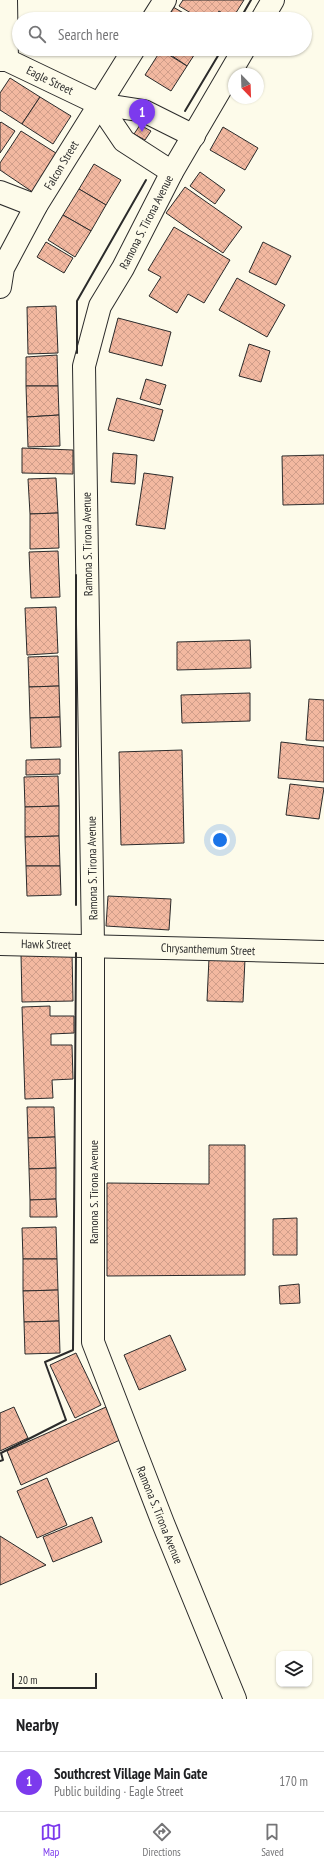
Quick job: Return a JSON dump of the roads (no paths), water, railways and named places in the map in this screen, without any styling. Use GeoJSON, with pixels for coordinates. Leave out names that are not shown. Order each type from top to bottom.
{"type":"FeatureCollection","features":[{"type":"Feature","properties":{"kind":"street"},"geometry":{"type":"LineString","coordinates":[[4,60],[6,0]]}},
{"type":"Feature","properties":{"kind":"street"},"geometry":{"type":"LineString","coordinates":[[157,12],[165,0]]}},
{"type":"Feature","properties":{"kind":"street"},"geometry":{"type":"LineString","coordinates":[[266,12],[273,0]]}},
{"type":"Feature","properties":{"kind":"street","name":"Falcon Street"},"geometry":{"type":"LineString","coordinates":[[0,287],[3,268],[36,206],[130,56]]}},
{"type":"Feature","properties":{"kind":"street","name":"Ramona S. Tirona Avenue"},"geometry":{"type":"LineString","coordinates":[[235,1699],[163,1523],[93,1342],[93,945],[84,366],[100,306],[123,268],[172,172],[240,56]]}},
{"type":"Feature","properties":{"kind":"street","name":"Eagle Street"},"geometry":{"type":"LineString","coordinates":[[4,60],[99,104],[144,111],[194,136]]}},
{"type":"Feature","properties":{"kind":"street"},"geometry":{"type":"LineString","coordinates":[[99,104],[124,141],[172,172]]}},
{"type":"Feature","properties":{"kind":"street"},"geometry":{"type":"LineString","coordinates":[[0,192],[36,206]]}},
{"type":"Feature","properties":{"kind":"street","name":"Hawk Street"},"geometry":{"type":"LineString","coordinates":[[0,944],[93,945]]}},
{"type":"Feature","properties":{"kind":"street","name":"Chrysanthemum Street"},"geometry":{"type":"LineString","coordinates":[[93,945],[324,952]]}},
{"type":"Feature","properties":{"kind":"place","name":"Southcrest Village Main Gate"},"geometry":{"type":"Point","coordinates":[142,132]}}]}
